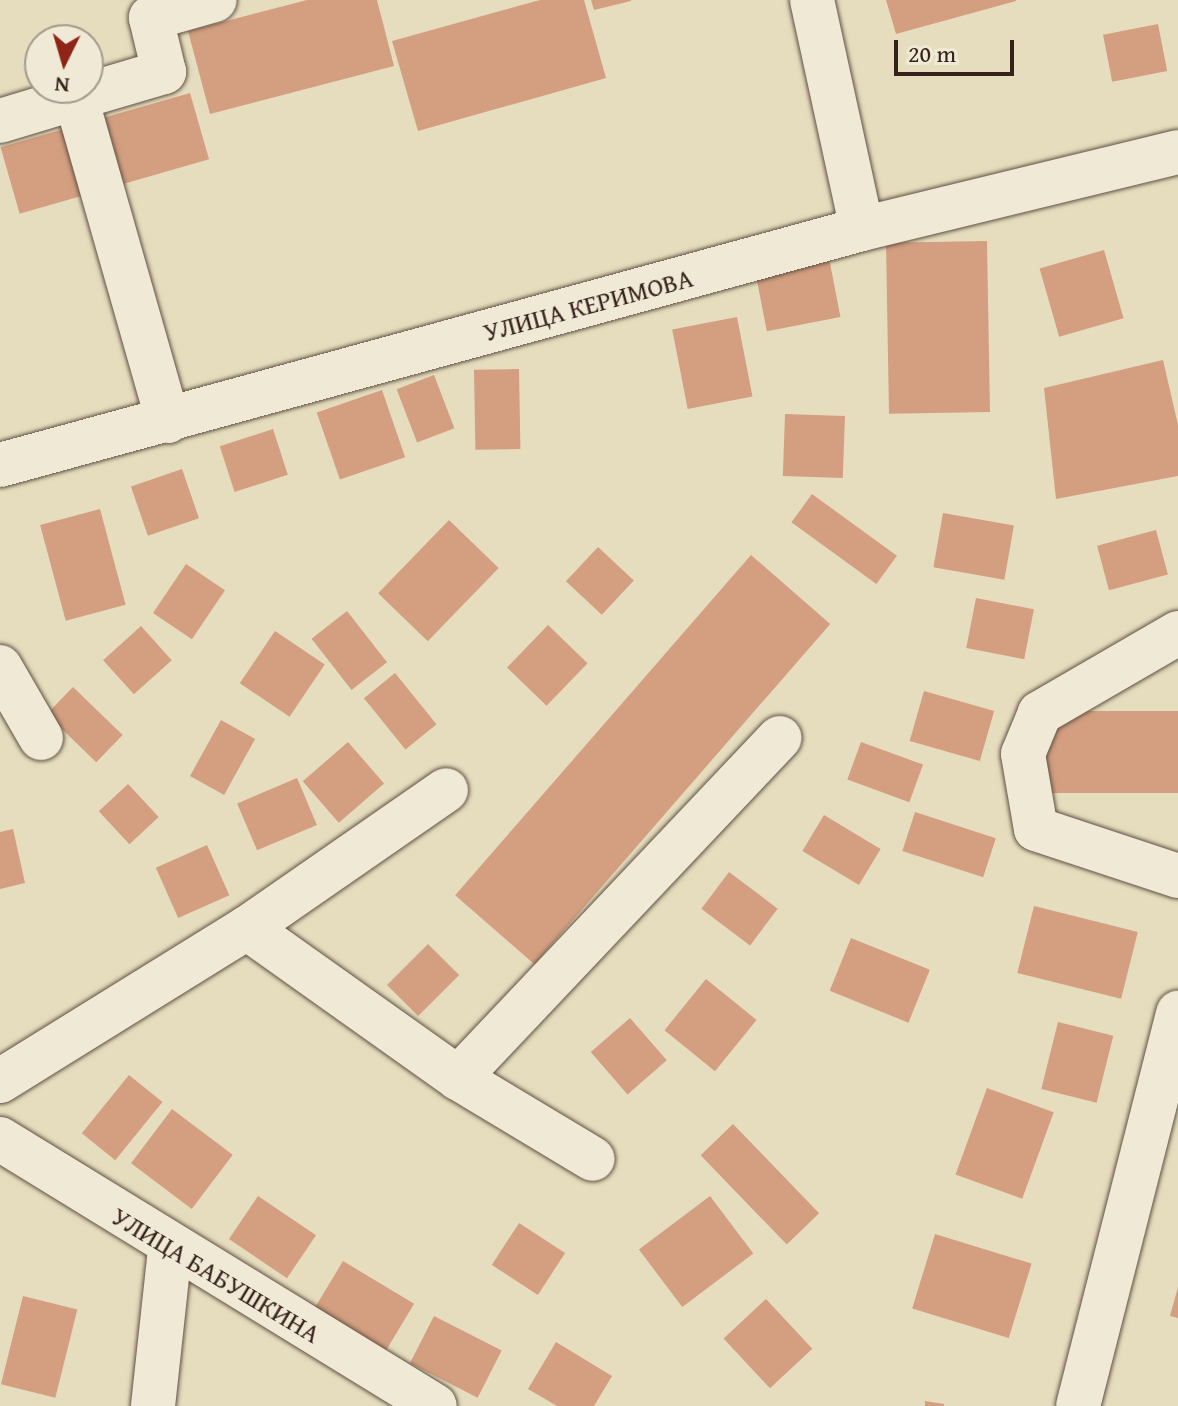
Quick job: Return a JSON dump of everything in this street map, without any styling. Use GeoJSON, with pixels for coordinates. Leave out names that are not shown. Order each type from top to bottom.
{"type":"FeatureCollection","features":[{"type":"Feature","properties":{"kind":"street"},"geometry":{"type":"LineString","coordinates":[[104,90],[164,72],[151,18],[215,0]]}},
{"type":"Feature","properties":{"kind":"street"},"geometry":{"type":"LineString","coordinates":[[812,0],[862,229]]}},
{"type":"Feature","properties":{"kind":"street"},"geometry":{"type":"LineString","coordinates":[[0,121],[56,104]]}},
{"type":"Feature","properties":{"kind":"street"},"geometry":{"type":"LineString","coordinates":[[78,104],[168,421]]}},
{"type":"Feature","properties":{"kind":"street","name":"УЛИЦА КЕРИМОВА"},"geometry":{"type":"LineString","coordinates":[[0,465],[862,229],[1178,152]]}},
{"type":"Feature","properties":{"kind":"street"},"geometry":{"type":"LineString","coordinates":[[1178,633],[1040,713],[1023,754],[1036,829],[1178,876]]}},
{"type":"Feature","properties":{"kind":"street"},"geometry":{"type":"LineString","coordinates":[[0,667],[41,738]]}},
{"type":"Feature","properties":{"kind":"street"},"geometry":{"type":"LineString","coordinates":[[458,1078],[779,738]]}},
{"type":"Feature","properties":{"kind":"street"},"geometry":{"type":"LineString","coordinates":[[0,1081],[247,928],[446,790]]}},
{"type":"Feature","properties":{"kind":"street"},"geometry":{"type":"LineString","coordinates":[[247,928],[458,1078],[593,1159]]}},
{"type":"Feature","properties":{"kind":"street"},"geometry":{"type":"LineString","coordinates":[[1078,1406],[1178,1013]]}},
{"type":"Feature","properties":{"kind":"street","name":"УЛИЦА БАБУШКИНА"},"geometry":{"type":"LineString","coordinates":[[0,1139],[170,1250],[435,1406]]}},
{"type":"Feature","properties":{"kind":"street"},"geometry":{"type":"LineString","coordinates":[[153,1406],[170,1250]]}},
{"type":"Feature","properties":{"kind":"building"},"geometry":{"type":"Polygon","coordinates":[[[307,0],[377,0],[394,66],[210,114],[188,31],[307,0]]]}},
{"type":"Feature","properties":{"kind":"building"},"geometry":{"type":"Polygon","coordinates":[[[540,0],[584,0],[606,78],[418,131],[392,41],[540,0]]]}},
{"type":"Feature","properties":{"kind":"building"},"geometry":{"type":"Polygon","coordinates":[[[591,0],[631,0],[631,1],[594,10],[591,0]]]}},
{"type":"Feature","properties":{"kind":"building"},"geometry":{"type":"Polygon","coordinates":[[[886,0],[1016,0],[1016,1],[896,34],[886,0]]]}},
{"type":"Feature","properties":{"kind":"building"},"geometry":{"type":"Polygon","coordinates":[[[1158,24],[1167,71],[1112,82],[1103,35],[1158,24]]]}},
{"type":"Feature","properties":{"kind":"building"},"geometry":{"type":"Polygon","coordinates":[[[190,93],[209,159],[20,214],[1,147],[190,93]]]}},
{"type":"Feature","properties":{"kind":"building"},"geometry":{"type":"Polygon","coordinates":[[[987,241],[990,412],[889,414],[886,243],[987,241]]]}},
{"type":"Feature","properties":{"kind":"building"},"geometry":{"type":"Polygon","coordinates":[[[1104,250],[1124,318],[1059,337],[1040,268],[1104,250]]]}},
{"type":"Feature","properties":{"kind":"building"},"geometry":{"type":"Polygon","coordinates":[[[829,258],[840,317],[767,331],[755,272],[829,258]]]}},
{"type":"Feature","properties":{"kind":"building"},"geometry":{"type":"Polygon","coordinates":[[[737,317],[752,397],[688,409],[672,330],[737,317]]]}},
{"type":"Feature","properties":{"kind":"building"},"geometry":{"type":"Polygon","coordinates":[[[1163,360],[1178,425],[1178,476],[1056,499],[1044,388],[1163,360]]]}},
{"type":"Feature","properties":{"kind":"building"},"geometry":{"type":"Polygon","coordinates":[[[519,369],[520,449],[475,450],[474,370],[519,369]]]}},
{"type":"Feature","properties":{"kind":"building"},"geometry":{"type":"Polygon","coordinates":[[[434,375],[454,428],[417,443],[397,389],[434,375]]]}},
{"type":"Feature","properties":{"kind":"building"},"geometry":{"type":"Polygon","coordinates":[[[382,390],[405,457],[340,480],[317,412],[382,390]]]}},
{"type":"Feature","properties":{"kind":"building"},"geometry":{"type":"Polygon","coordinates":[[[785,414],[845,416],[843,478],[783,476],[785,414]]]}},
{"type":"Feature","properties":{"kind":"building"},"geometry":{"type":"Polygon","coordinates":[[[273,429],[288,475],[235,492],[220,446],[273,429]]]}},
{"type":"Feature","properties":{"kind":"building"},"geometry":{"type":"Polygon","coordinates":[[[182,469],[199,518],[148,536],[131,487],[182,469]]]}},
{"type":"Feature","properties":{"kind":"building"},"geometry":{"type":"Polygon","coordinates":[[[812,494],[897,556],[876,584],[791,522],[812,494]]]}},
{"type":"Feature","properties":{"kind":"building"},"geometry":{"type":"Polygon","coordinates":[[[100,509],[126,605],[66,621],[40,525],[100,509]]]}},
{"type":"Feature","properties":{"kind":"building"},"geometry":{"type":"Polygon","coordinates":[[[943,513],[1014,526],[1004,580],[933,567],[943,513]]]}},
{"type":"Feature","properties":{"kind":"building"},"geometry":{"type":"Polygon","coordinates":[[[449,520],[499,568],[428,641],[378,593],[449,520]]]}},
{"type":"Feature","properties":{"kind":"building"},"geometry":{"type":"Polygon","coordinates":[[[1156,530],[1168,574],[1109,590],[1097,546],[1156,530]]]}},
{"type":"Feature","properties":{"kind":"building"},"geometry":{"type":"Polygon","coordinates":[[[598,547],[634,580],[602,615],[566,581],[598,547]]]}},
{"type":"Feature","properties":{"kind":"building"},"geometry":{"type":"Polygon","coordinates":[[[751,555],[830,624],[534,964],[455,895],[751,555]]]}},
{"type":"Feature","properties":{"kind":"building"},"geometry":{"type":"Polygon","coordinates":[[[186,564],[225,590],[192,639],[153,613],[186,564]]]}},
{"type":"Feature","properties":{"kind":"building"},"geometry":{"type":"Polygon","coordinates":[[[976,598],[1034,609],[1024,659],[966,648],[976,598]]]}},
{"type":"Feature","properties":{"kind":"building"},"geometry":{"type":"Polygon","coordinates":[[[347,611],[387,662],[352,690],[312,639],[347,611]]]}},
{"type":"Feature","properties":{"kind":"building"},"geometry":{"type":"Polygon","coordinates":[[[548,625],[588,663],[547,706],[507,667],[548,625]]]}},
{"type":"Feature","properties":{"kind":"building"},"geometry":{"type":"Polygon","coordinates":[[[141,626],[172,660],[134,694],[103,660],[141,626]]]}},
{"type":"Feature","properties":{"kind":"building"},"geometry":{"type":"Polygon","coordinates":[[[275,631],[325,665],[290,717],[240,683],[275,631]]]}},
{"type":"Feature","properties":{"kind":"building"},"geometry":{"type":"Polygon","coordinates":[[[395,673],[437,724],[405,749],[364,698],[395,673]]]}},
{"type":"Feature","properties":{"kind":"building"},"geometry":{"type":"Polygon","coordinates":[[[73,687],[123,735],[96,762],[47,714],[73,687]]]}},
{"type":"Feature","properties":{"kind":"building"},"geometry":{"type":"Polygon","coordinates":[[[924,691],[994,711],[980,761],[910,741],[924,691]]]}},
{"type":"Feature","properties":{"kind":"building"},"geometry":{"type":"Polygon","coordinates":[[[1031,711],[1178,711],[1178,793],[1031,793],[1031,711]]]}},
{"type":"Feature","properties":{"kind":"building"},"geometry":{"type":"Polygon","coordinates":[[[221,720],[255,739],[224,795],[190,776],[221,720]]]}},
{"type":"Feature","properties":{"kind":"building"},"geometry":{"type":"Polygon","coordinates":[[[348,742],[384,784],[339,823],[303,781],[348,742]]]}},
{"type":"Feature","properties":{"kind":"building"},"geometry":{"type":"Polygon","coordinates":[[[861,742],[923,765],[909,802],[847,780],[861,742]]]}},
{"type":"Feature","properties":{"kind":"building"},"geometry":{"type":"Polygon","coordinates":[[[297,778],[317,825],[257,850],[237,803],[297,778]]]}},
{"type":"Feature","properties":{"kind":"building"},"geometry":{"type":"Polygon","coordinates":[[[128,784],[159,817],[129,844],[99,811],[128,784]]]}},
{"type":"Feature","properties":{"kind":"building"},"geometry":{"type":"Polygon","coordinates":[[[915,812],[996,838],[983,877],[902,851],[915,812]]]}},
{"type":"Feature","properties":{"kind":"building"},"geometry":{"type":"Polygon","coordinates":[[[824,815],[881,849],[859,885],[802,851],[824,815]]]}},
{"type":"Feature","properties":{"kind":"building"},"geometry":{"type":"Polygon","coordinates":[[[13,829],[25,883],[0,889],[0,832],[13,829]]]}},
{"type":"Feature","properties":{"kind":"building"},"geometry":{"type":"Polygon","coordinates":[[[207,845],[229,895],[178,918],[156,868],[207,845]]]}},
{"type":"Feature","properties":{"kind":"building"},"geometry":{"type":"Polygon","coordinates":[[[729,872],[778,909],[750,945],[701,909],[729,872]]]}},
{"type":"Feature","properties":{"kind":"building"},"geometry":{"type":"Polygon","coordinates":[[[1034,906],[1138,932],[1121,999],[1017,973],[1034,906]]]}},
{"type":"Feature","properties":{"kind":"building"},"geometry":{"type":"Polygon","coordinates":[[[851,938],[930,970],[908,1023],[830,991],[851,938]]]}},
{"type":"Feature","properties":{"kind":"building"},"geometry":{"type":"Polygon","coordinates":[[[428,944],[459,975],[418,1016],[387,985],[428,944]]]}},
{"type":"Feature","properties":{"kind":"building"},"geometry":{"type":"Polygon","coordinates":[[[706,979],[757,1020],[715,1071],[664,1030],[706,979]]]}},
{"type":"Feature","properties":{"kind":"building"},"geometry":{"type":"Polygon","coordinates":[[[630,1018],[667,1060],[627,1094],[591,1052],[630,1018]]]}},
{"type":"Feature","properties":{"kind":"building"},"geometry":{"type":"Polygon","coordinates":[[[1058,1022],[1113,1036],[1097,1103],[1041,1089],[1058,1022]]]}},
{"type":"Feature","properties":{"kind":"building"},"geometry":{"type":"Polygon","coordinates":[[[129,1075],[162,1102],[115,1160],[82,1133],[129,1075]]]}},
{"type":"Feature","properties":{"kind":"building"},"geometry":{"type":"Polygon","coordinates":[[[987,1088],[1054,1112],[1022,1199],[956,1174],[987,1088]]]}},
{"type":"Feature","properties":{"kind":"building"},"geometry":{"type":"Polygon","coordinates":[[[172,1109],[233,1155],[192,1209],[131,1163],[172,1109]]]}},
{"type":"Feature","properties":{"kind":"building"},"geometry":{"type":"Polygon","coordinates":[[[733,1124],[819,1213],[787,1244],[701,1155],[733,1124]]]}},
{"type":"Feature","properties":{"kind":"building"},"geometry":{"type":"Polygon","coordinates":[[[258,1196],[316,1235],[287,1278],[229,1239],[258,1196]]]}},
{"type":"Feature","properties":{"kind":"building"},"geometry":{"type":"Polygon","coordinates":[[[710,1196],[753,1254],[682,1307],[639,1250],[710,1196]]]}},
{"type":"Feature","properties":{"kind":"building"},"geometry":{"type":"Polygon","coordinates":[[[519,1223],[565,1253],[538,1295],[492,1265],[519,1223]]]}},
{"type":"Feature","properties":{"kind":"building"},"geometry":{"type":"Polygon","coordinates":[[[935,1234],[1032,1264],[1009,1338],[912,1309],[935,1234]]]}},
{"type":"Feature","properties":{"kind":"building"},"geometry":{"type":"Polygon","coordinates":[[[343,1261],[414,1304],[385,1353],[314,1310],[343,1261]]]}},
{"type":"Feature","properties":{"kind":"building"},"geometry":{"type":"Polygon","coordinates":[[[1178,1287],[1178,1318],[1170,1316],[1178,1287]]]}},
{"type":"Feature","properties":{"kind":"building"},"geometry":{"type":"Polygon","coordinates":[[[23,1296],[77,1310],[55,1398],[1,1384],[23,1296]]]}},
{"type":"Feature","properties":{"kind":"building"},"geometry":{"type":"Polygon","coordinates":[[[766,1299],[812,1349],[770,1388],[724,1339],[766,1299]]]}},
{"type":"Feature","properties":{"kind":"building"},"geometry":{"type":"Polygon","coordinates":[[[434,1316],[502,1351],[478,1398],[410,1363],[434,1316]]]}},
{"type":"Feature","properties":{"kind":"building"},"geometry":{"type":"Polygon","coordinates":[[[556,1342],[612,1376],[594,1406],[557,1406],[528,1389],[556,1342]]]}},
{"type":"Feature","properties":{"kind":"building"},"geometry":{"type":"Polygon","coordinates":[[[925,1401],[944,1404],[944,1406],[925,1406],[925,1401]]]}}]}
